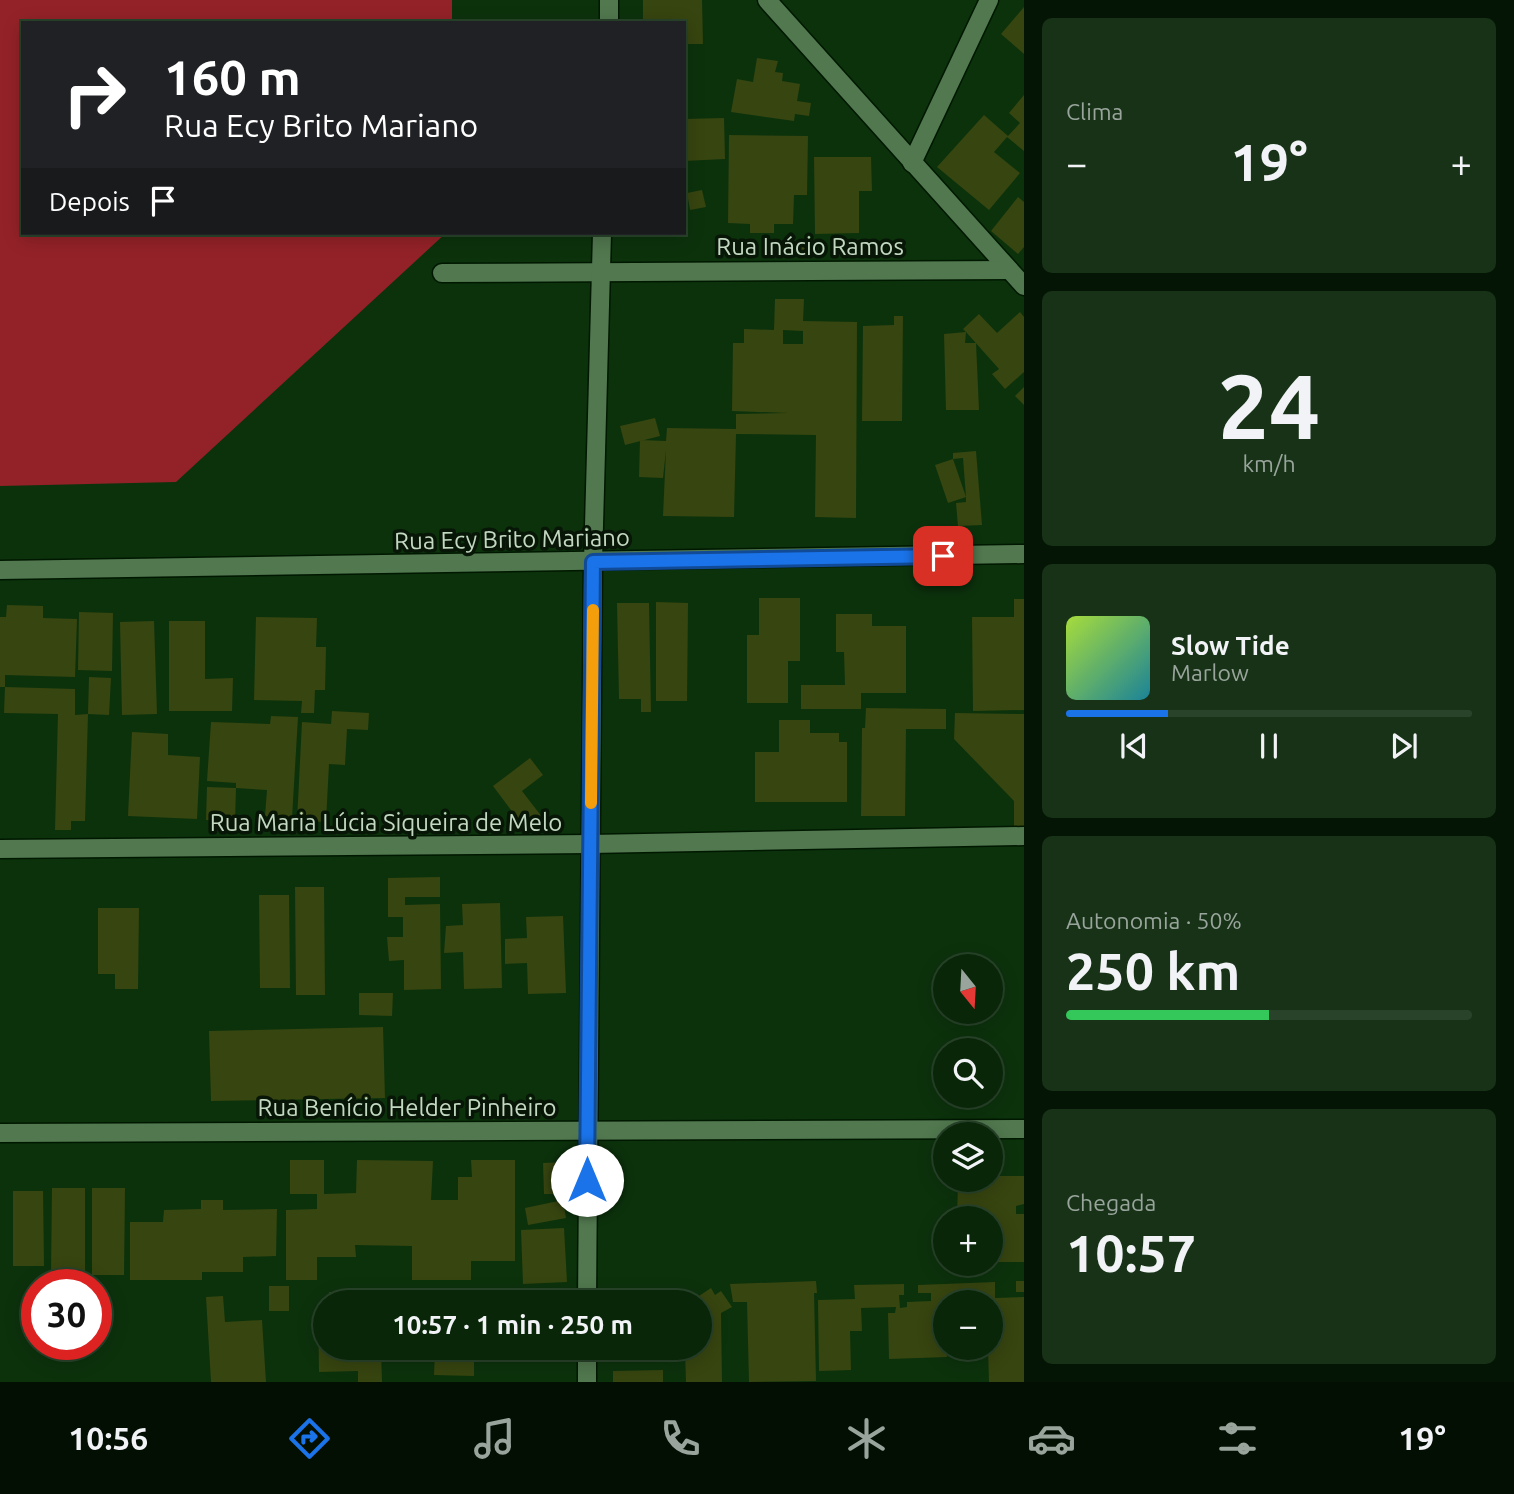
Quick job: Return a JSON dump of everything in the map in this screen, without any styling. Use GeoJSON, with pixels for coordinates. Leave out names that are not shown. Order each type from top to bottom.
{"type":"FeatureCollection","features":[{"type":"Feature","properties":{"kind":"street"},"geometry":{"type":"LineString","coordinates":[[609,0],[609,21]]}},
{"type":"Feature","properties":{"kind":"street"},"geometry":{"type":"LineString","coordinates":[[767,0],[1024,286]]}},
{"type":"Feature","properties":{"kind":"street"},"geometry":{"type":"LineString","coordinates":[[912,163],[989,0]]}},
{"type":"Feature","properties":{"kind":"street"},"geometry":{"type":"LineString","coordinates":[[587,1290],[593,562],[603,235]]}},
{"type":"Feature","properties":{"kind":"street","name":"Rua Inácio Ramos"},"geometry":{"type":"LineString","coordinates":[[442,273],[1009,270]]}},
{"type":"Feature","properties":{"kind":"street","name":"Rua Ecy Brito Mariano"},"geometry":{"type":"LineString","coordinates":[[0,570],[1024,554]]}},
{"type":"Feature","properties":{"kind":"street","name":"Rua Maria Lúcia Siqueira de Melo"},"geometry":{"type":"LineString","coordinates":[[0,849],[590,844],[1024,836]]}},
{"type":"Feature","properties":{"kind":"street","name":"Rua Benício Helder Pinheiro"},"geometry":{"type":"LineString","coordinates":[[0,1133],[1024,1129]]}},
{"type":"Feature","properties":{"kind":"street"},"geometry":{"type":"LineString","coordinates":[[587,1360],[587,1382]]}},
{"type":"Feature","properties":{"kind":"shaded area"},"geometry":{"type":"Polygon","coordinates":[[[0,0],[452,0],[452,21],[21,21],[21,235],[444,235],[176,482],[0,486],[0,0]]]}},
{"type":"Feature","properties":{"kind":"building"},"geometry":{"type":"Polygon","coordinates":[[[643,0],[702,0],[703,44],[686,44],[686,21],[643,21],[643,0]]]}},
{"type":"Feature","properties":{"kind":"building"},"geometry":{"type":"Polygon","coordinates":[[[1024,7],[1024,54],[1001,34],[1024,7]]]}},
{"type":"Feature","properties":{"kind":"building"},"geometry":{"type":"Polygon","coordinates":[[[757,58],[778,61],[775,72],[783,73],[782,81],[800,84],[797,101],[811,103],[809,116],[795,114],[794,121],[731,112],[737,79],[753,82],[757,58]]]}},
{"type":"Feature","properties":{"kind":"building"},"geometry":{"type":"Polygon","coordinates":[[[1024,95],[1024,151],[1007,137],[994,152],[1020,173],[989,210],[937,167],[984,115],[1008,136],[1020,123],[1009,113],[1024,95]]]}},
{"type":"Feature","properties":{"kind":"building"},"geometry":{"type":"Polygon","coordinates":[[[724,118],[725,159],[686,161],[686,119],[724,118]]]}},
{"type":"Feature","properties":{"kind":"building"},"geometry":{"type":"Polygon","coordinates":[[[729,135],[808,136],[807,195],[794,195],[793,224],[774,224],[774,233],[750,233],[750,224],[728,223],[729,135]]]}},
{"type":"Feature","properties":{"kind":"building"},"geometry":{"type":"Polygon","coordinates":[[[814,157],[871,157],[872,191],[859,191],[859,233],[815,234],[814,157]]]}},
{"type":"Feature","properties":{"kind":"building"},"geometry":{"type":"Polygon","coordinates":[[[702,190],[706,207],[690,210],[687,193],[702,190]]]}},
{"type":"Feature","properties":{"kind":"building"},"geometry":{"type":"Polygon","coordinates":[[[1018,197],[1024,202],[1024,247],[1018,254],[991,231],[1018,197]]]}},
{"type":"Feature","properties":{"kind":"building"},"geometry":{"type":"Polygon","coordinates":[[[810,241],[812,253],[784,256],[783,244],[810,241]]]}},
{"type":"Feature","properties":{"kind":"building"},"geometry":{"type":"Polygon","coordinates":[[[775,299],[804,299],[803,321],[857,322],[856,518],[815,517],[816,435],[736,434],[734,517],[663,516],[666,450],[663,478],[639,477],[640,440],[666,441],[667,428],[736,429],[736,414],[788,413],[732,411],[733,343],[744,343],[744,329],[774,330],[775,299]],[[783,330],[783,344],[803,344],[803,331],[783,330]]]}},
{"type":"Feature","properties":{"kind":"building"},"geometry":{"type":"Polygon","coordinates":[[[1020,312],[1024,317],[1024,372],[1005,389],[992,374],[999,369],[963,329],[979,314],[997,333],[1020,312]]]}},
{"type":"Feature","properties":{"kind":"building"},"geometry":{"type":"Polygon","coordinates":[[[894,316],[903,316],[902,421],[862,421],[863,326],[894,325],[894,316]]]}},
{"type":"Feature","properties":{"kind":"building"},"geometry":{"type":"Polygon","coordinates":[[[966,332],[965,343],[976,343],[979,410],[946,410],[944,334],[966,332]]]}},
{"type":"Feature","properties":{"kind":"building"},"geometry":{"type":"Polygon","coordinates":[[[1024,387],[1024,405],[1015,396],[1024,387]]]}},
{"type":"Feature","properties":{"kind":"building"},"geometry":{"type":"Polygon","coordinates":[[[655,418],[660,436],[625,445],[620,426],[655,418]]]}},
{"type":"Feature","properties":{"kind":"building"},"geometry":{"type":"Polygon","coordinates":[[[976,451],[982,525],[958,526],[956,503],[966,502],[966,497],[963,458],[953,459],[953,453],[976,451]]]}},
{"type":"Feature","properties":{"kind":"building"},"geometry":{"type":"Polygon","coordinates":[[[953,459],[966,497],[948,503],[935,465],[953,459]]]}},
{"type":"Feature","properties":{"kind":"building"},"geometry":{"type":"Polygon","coordinates":[[[759,598],[800,598],[800,661],[788,661],[788,703],[747,703],[747,635],[759,635],[759,598]]]}},
{"type":"Feature","properties":{"kind":"building"},"geometry":{"type":"Polygon","coordinates":[[[1014,599],[1024,599],[1024,710],[973,711],[972,617],[1014,617],[1014,599]]]}},
{"type":"Feature","properties":{"kind":"building"},"geometry":{"type":"Polygon","coordinates":[[[656,602],[688,603],[687,701],[656,701],[656,602]]]}},
{"type":"Feature","properties":{"kind":"building"},"geometry":{"type":"Polygon","coordinates":[[[617,603],[649,603],[651,712],[641,712],[641,699],[619,699],[617,603]]]}},
{"type":"Feature","properties":{"kind":"building"},"geometry":{"type":"Polygon","coordinates":[[[7,605],[43,606],[43,618],[77,619],[75,677],[5,675],[5,687],[0,687],[0,617],[6,617],[7,605]]]}},
{"type":"Feature","properties":{"kind":"building"},"geometry":{"type":"Polygon","coordinates":[[[79,612],[113,613],[112,671],[78,670],[79,612]]]}},
{"type":"Feature","properties":{"kind":"building"},"geometry":{"type":"Polygon","coordinates":[[[836,614],[872,614],[872,626],[906,626],[906,693],[861,693],[861,709],[801,709],[801,685],[845,685],[844,652],[836,652],[836,614]]]}},
{"type":"Feature","properties":{"kind":"building"},"geometry":{"type":"Polygon","coordinates":[[[256,617],[317,618],[316,647],[326,647],[325,690],[315,690],[314,713],[301,713],[302,701],[254,700],[256,617]]]}},
{"type":"Feature","properties":{"kind":"building"},"geometry":{"type":"Polygon","coordinates":[[[154,621],[157,714],[122,715],[120,622],[154,621]]]}},
{"type":"Feature","properties":{"kind":"building"},"geometry":{"type":"Polygon","coordinates":[[[169,621],[205,621],[205,679],[233,678],[232,711],[169,711],[169,621]]]}},
{"type":"Feature","properties":{"kind":"building"},"geometry":{"type":"Polygon","coordinates":[[[89,677],[111,678],[109,715],[88,714],[89,677]]]}},
{"type":"Feature","properties":{"kind":"building"},"geometry":{"type":"Polygon","coordinates":[[[5,687],[75,689],[75,715],[88,714],[85,821],[71,821],[71,830],[55,830],[58,714],[4,713],[5,687]]]}},
{"type":"Feature","properties":{"kind":"building"},"geometry":{"type":"Polygon","coordinates":[[[866,708],[946,709],[946,729],[906,729],[905,816],[861,816],[862,728],[865,728],[866,708]]]}},
{"type":"Feature","properties":{"kind":"building"},"geometry":{"type":"Polygon","coordinates":[[[332,711],[369,713],[368,730],[347,729],[345,765],[329,764],[326,822],[297,821],[302,722],[331,724],[332,711]]]}},
{"type":"Feature","properties":{"kind":"building"},"geometry":{"type":"Polygon","coordinates":[[[955,713],[1024,714],[1024,828],[1014,828],[1014,801],[954,739],[955,713]]]}},
{"type":"Feature","properties":{"kind":"building"},"geometry":{"type":"Polygon","coordinates":[[[271,716],[298,717],[292,818],[265,816],[267,790],[236,788],[236,783],[207,781],[211,722],[270,724],[271,716]]]}},
{"type":"Feature","properties":{"kind":"building"},"geometry":{"type":"Polygon","coordinates":[[[779,720],[810,720],[810,733],[839,733],[839,742],[847,742],[847,802],[755,802],[755,752],[779,752],[779,720]]]}},
{"type":"Feature","properties":{"kind":"building"},"geometry":{"type":"Polygon","coordinates":[[[132,732],[168,734],[168,755],[200,757],[197,819],[128,816],[132,732]]]}},
{"type":"Feature","properties":{"kind":"building"},"geometry":{"type":"Polygon","coordinates":[[[530,758],[543,775],[522,791],[542,817],[526,830],[493,786],[530,758]]]}},
{"type":"Feature","properties":{"kind":"building"},"geometry":{"type":"Polygon","coordinates":[[[207,787],[236,788],[235,821],[206,820],[207,787]]]}},
{"type":"Feature","properties":{"kind":"building"},"geometry":{"type":"Polygon","coordinates":[[[440,877],[440,897],[405,897],[405,905],[440,904],[441,989],[404,990],[404,960],[389,961],[387,937],[403,937],[403,917],[388,917],[388,878],[440,877]]]}},
{"type":"Feature","properties":{"kind":"building"},"geometry":{"type":"Polygon","coordinates":[[[295,887],[324,887],[325,995],[296,995],[295,887]]]}},
{"type":"Feature","properties":{"kind":"building"},"geometry":{"type":"Polygon","coordinates":[[[259,895],[289,895],[290,988],[260,988],[259,895]]]}},
{"type":"Feature","properties":{"kind":"building"},"geometry":{"type":"Polygon","coordinates":[[[500,903],[502,988],[464,989],[463,952],[444,953],[446,926],[463,925],[462,904],[500,903]]]}},
{"type":"Feature","properties":{"kind":"building"},"geometry":{"type":"Polygon","coordinates":[[[98,908],[139,908],[138,989],[115,989],[115,974],[98,974],[98,908]]]}},
{"type":"Feature","properties":{"kind":"building"},"geometry":{"type":"Polygon","coordinates":[[[563,916],[566,993],[528,994],[527,963],[505,964],[505,939],[527,938],[526,917],[563,916]]]}},
{"type":"Feature","properties":{"kind":"building"},"geometry":{"type":"Polygon","coordinates":[[[359,993],[393,993],[392,1016],[359,1015],[359,993]]]}},
{"type":"Feature","properties":{"kind":"building"},"geometry":{"type":"Polygon","coordinates":[[[383,1027],[385,1098],[211,1101],[209,1031],[383,1027]]]}},
{"type":"Feature","properties":{"kind":"building"},"geometry":{"type":"Polygon","coordinates":[[[290,1160],[324,1160],[324,1194],[356,1193],[357,1160],[433,1161],[431,1200],[458,1200],[458,1177],[472,1177],[471,1160],[515,1160],[515,1261],[471,1261],[471,1280],[412,1280],[412,1246],[355,1245],[356,1257],[317,1257],[317,1280],[286,1280],[286,1210],[317,1209],[317,1194],[290,1194],[290,1160]]]}},
{"type":"Feature","properties":{"kind":"building"},"geometry":{"type":"Polygon","coordinates":[[[564,1162],[565,1194],[544,1194],[543,1163],[564,1162]]]}},
{"type":"Feature","properties":{"kind":"building"},"geometry":{"type":"Polygon","coordinates":[[[1003,1176],[1024,1176],[1024,1204],[1016,1206],[1016,1214],[1024,1214],[1024,1262],[1003,1262],[1003,1206],[957,1206],[958,1192],[1003,1192],[1003,1176]]]}},
{"type":"Feature","properties":{"kind":"building"},"geometry":{"type":"Polygon","coordinates":[[[52,1188],[85,1188],[85,1269],[51,1269],[52,1188]]]}},
{"type":"Feature","properties":{"kind":"building"},"geometry":{"type":"Polygon","coordinates":[[[92,1188],[125,1188],[124,1275],[112,1275],[112,1269],[92,1269],[92,1188]]]}},
{"type":"Feature","properties":{"kind":"building"},"geometry":{"type":"Polygon","coordinates":[[[13,1191],[43,1191],[44,1266],[13,1266],[13,1191]]]}},
{"type":"Feature","properties":{"kind":"building"},"geometry":{"type":"Polygon","coordinates":[[[201,1200],[223,1200],[223,1210],[277,1209],[276,1256],[243,1257],[243,1272],[202,1272],[202,1280],[130,1280],[130,1222],[163,1222],[164,1210],[201,1209],[201,1200]]]}},
{"type":"Feature","properties":{"kind":"building"},"geometry":{"type":"Polygon","coordinates":[[[563,1200],[566,1218],[528,1225],[525,1208],[563,1200]]]}},
{"type":"Feature","properties":{"kind":"building"},"geometry":{"type":"Polygon","coordinates":[[[564,1228],[567,1282],[523,1284],[521,1230],[564,1228]]]}},
{"type":"Feature","properties":{"kind":"building"},"geometry":{"type":"Polygon","coordinates":[[[816,1281],[816,1381],[749,1382],[747,1302],[733,1302],[730,1284],[816,1281]]]}},
{"type":"Feature","properties":{"kind":"building"},"geometry":{"type":"Polygon","coordinates":[[[1016,1281],[1024,1281],[1024,1292],[1016,1292],[1016,1281]]]}},
{"type":"Feature","properties":{"kind":"building"},"geometry":{"type":"Polygon","coordinates":[[[995,1282],[995,1290],[933,1290],[933,1357],[889,1359],[888,1313],[895,1313],[896,1307],[861,1308],[862,1331],[850,1331],[851,1370],[819,1371],[818,1300],[855,1299],[854,1285],[904,1284],[904,1295],[899,1295],[900,1308],[907,1307],[907,1302],[931,1301],[931,1293],[918,1293],[918,1285],[995,1282]]]}},
{"type":"Feature","properties":{"kind":"building"},"geometry":{"type":"Polygon","coordinates":[[[269,1286],[289,1286],[289,1311],[269,1311],[269,1286]]]}},
{"type":"Feature","properties":{"kind":"building"},"geometry":{"type":"Polygon","coordinates":[[[711,1288],[715,1295],[721,1291],[732,1307],[721,1313],[722,1382],[686,1382],[685,1360],[712,1360],[712,1290],[708,1290],[711,1288]]]}},
{"type":"Feature","properties":{"kind":"building"},"geometry":{"type":"Polygon","coordinates":[[[223,1296],[225,1322],[262,1320],[266,1382],[211,1382],[206,1297],[223,1296]]]}},
{"type":"Feature","properties":{"kind":"building"},"geometry":{"type":"Polygon","coordinates":[[[1024,1297],[1024,1382],[989,1382],[988,1360],[1003,1360],[1003,1298],[1024,1297]]]}},
{"type":"Feature","properties":{"kind":"building"},"geometry":{"type":"Polygon","coordinates":[[[319,1360],[381,1360],[382,1382],[358,1382],[358,1371],[319,1372],[319,1360]]]}},
{"type":"Feature","properties":{"kind":"building"},"geometry":{"type":"Polygon","coordinates":[[[435,1360],[474,1360],[474,1376],[434,1375],[435,1360]]]}},
{"type":"Feature","properties":{"kind":"building"},"geometry":{"type":"Polygon","coordinates":[[[663,1370],[663,1382],[613,1382],[613,1371],[663,1370]]]}},
{"type":"Feature","properties":{"kind":"slow traffic"},"geometry":{"type":"LineString","coordinates":[[591,803],[593,610]]}},
{"type":"Feature","properties":{"kind":"route"},"geometry":{"type":"LineString","coordinates":[[587,1180],[593,562],[943,556]]}}]}
